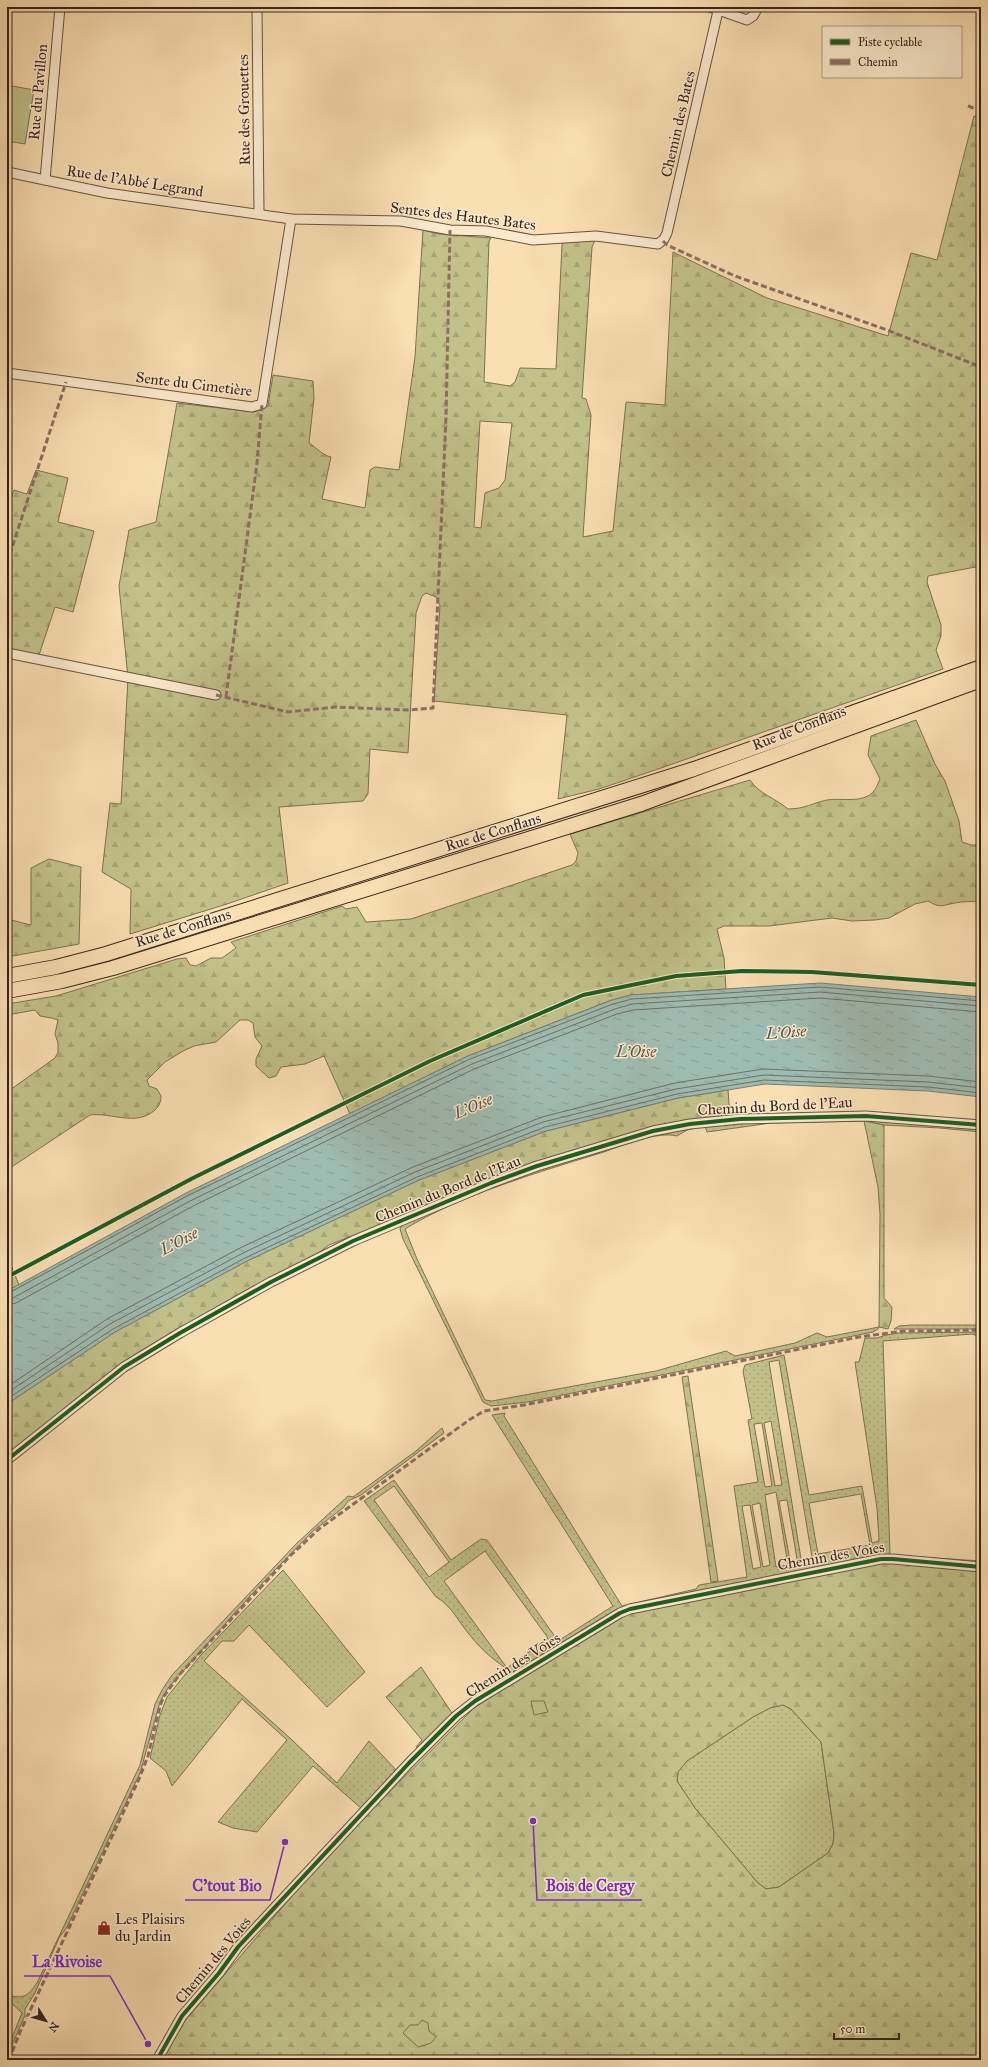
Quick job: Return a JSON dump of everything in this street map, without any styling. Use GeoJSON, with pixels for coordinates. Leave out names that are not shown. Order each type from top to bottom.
{"type":"FeatureCollection","features":[{"type":"Feature","properties":{"kind":"main road","name":"Rue de Conflans"},"geometry":{"type":"LineString","coordinates":[[7,976],[56,967],[106,954],[630,790],[694,769],[981,667]]}},
{"type":"Feature","properties":{"kind":"main road","name":"Rue de Conflans"},"geometry":{"type":"LineString","coordinates":[[7,991],[62,981],[113,968],[633,807],[981,680]]}},
{"type":"Feature","properties":{"kind":"street","name":"Rue du Pavillon"},"geometry":{"type":"LineString","coordinates":[[45,180],[60,7]]}},
{"type":"Feature","properties":{"kind":"street","name":"Rue des Grouettes"},"geometry":{"type":"LineString","coordinates":[[257,7],[259,213]]}},
{"type":"Feature","properties":{"kind":"street"},"geometry":{"type":"LineString","coordinates":[[714,9],[745,20],[751,18],[758,7]]}},
{"type":"Feature","properties":{"kind":"street","name":"Chemin des Bates"},"geometry":{"type":"LineString","coordinates":[[662,242],[667,233],[714,9]]}},
{"type":"Feature","properties":{"kind":"street","name":"Rue de l'Abbé Legrand"},"geometry":{"type":"LineString","coordinates":[[7,172],[107,193],[259,213]]}},
{"type":"Feature","properties":{"kind":"street","name":"Sentes des Hautes Bates"},"geometry":{"type":"LineString","coordinates":[[259,213],[291,219],[401,221],[450,230],[486,231],[533,240],[590,236],[655,244],[662,242]]}},
{"type":"Feature","properties":{"kind":"street","name":"Sente du Cimetière"},"geometry":{"type":"LineString","coordinates":[[7,372],[252,407],[262,404],[291,219]]}},
{"type":"Feature","properties":{"kind":"street"},"geometry":{"type":"LineString","coordinates":[[7,653],[216,695]]}},
{"type":"Feature","properties":{"kind":"street","name":"Chemin du Bord de l'Eau"},"geometry":{"type":"LineString","coordinates":[[7,1460],[124,1367],[180,1333],[264,1286],[353,1241],[491,1183],[537,1166],[653,1131],[733,1120],[866,1116],[981,1125]]}},
{"type":"Feature","properties":{"kind":"street","name":"Chemin des Voies"},"geometry":{"type":"LineString","coordinates":[[158,2060],[182,2016],[219,1973],[238,1947],[409,1763],[456,1716],[475,1701],[620,1613],[630,1609],[881,1559],[981,1567]]}},
{"type":"Feature","properties":{"kind":"green space"},"geometry":{"type":"Polygon","coordinates":[[[7,85],[34,90],[25,144],[7,141],[7,85]]]}},
{"type":"Feature","properties":{"kind":"green space"},"geometry":{"type":"Polygon","coordinates":[[[974,116],[981,118],[981,566],[928,576],[927,582],[941,625],[941,636],[936,650],[943,669],[599,789],[558,799],[567,715],[434,701],[440,605],[436,597],[426,593],[422,596],[416,613],[408,753],[370,749],[368,794],[363,801],[279,807],[288,883],[227,904],[130,934],[131,889],[102,872],[110,803],[121,804],[128,678],[119,586],[129,530],[156,522],[177,403],[254,412],[268,406],[273,375],[313,381],[314,398],[309,443],[322,453],[331,457],[322,499],[365,508],[370,470],[375,467],[399,470],[415,357],[423,230],[439,234],[491,238],[489,241],[484,382],[510,386],[515,382],[520,368],[556,369],[562,245],[564,242],[595,240],[592,247],[582,398],[586,399],[591,415],[583,537],[613,531],[626,402],[665,405],[673,252],[767,298],[888,336],[911,253],[937,260],[974,116]],[[480,421],[474,527],[481,528],[485,493],[499,488],[505,480],[512,423],[480,421]]]}},
{"type":"Feature","properties":{"kind":"green space"},"geometry":{"type":"Polygon","coordinates":[[[36,470],[68,478],[58,522],[94,531],[73,612],[55,607],[37,661],[7,650],[7,508],[14,490],[27,494],[36,470]]]}},
{"type":"Feature","properties":{"kind":"green space"},"geometry":{"type":"Polygon","coordinates":[[[916,720],[935,764],[945,781],[959,821],[962,842],[971,845],[981,845],[981,901],[961,902],[942,906],[928,901],[915,904],[889,918],[875,920],[852,921],[832,918],[769,926],[724,926],[717,929],[724,958],[726,989],[631,995],[612,1000],[468,1056],[350,1114],[324,1056],[305,1064],[281,1067],[276,1076],[269,1078],[256,1066],[256,1059],[262,1046],[255,1037],[253,1023],[248,1020],[240,1020],[216,1042],[194,1046],[183,1051],[165,1062],[147,1080],[149,1086],[157,1089],[161,1096],[158,1107],[148,1115],[140,1118],[123,1118],[106,1115],[90,1115],[7,1170],[7,1092],[55,1058],[58,1052],[58,1043],[55,1034],[58,1020],[40,1016],[35,1010],[7,1015],[7,1004],[56,996],[177,959],[186,958],[190,965],[196,966],[211,958],[222,958],[236,948],[231,942],[342,906],[346,909],[357,907],[366,922],[411,919],[572,865],[576,861],[578,853],[570,834],[750,780],[758,789],[788,809],[804,807],[827,800],[863,798],[868,796],[876,789],[880,779],[868,755],[871,736],[916,720]]]}},
{"type":"Feature","properties":{"kind":"green space"},"geometry":{"type":"Polygon","coordinates":[[[49,859],[81,867],[79,944],[7,957],[7,919],[31,925],[31,868],[49,859]]]}},
{"type":"Feature","properties":{"kind":"green space"},"geometry":{"type":"Polygon","coordinates":[[[728,1090],[730,1116],[657,1128],[396,1218],[329,1245],[309,1260],[181,1330],[7,1457],[7,1404],[115,1332],[247,1261],[419,1180],[546,1131],[678,1098],[728,1090]]]}},
{"type":"Feature","properties":{"kind":"green space"},"geometry":{"type":"Polygon","coordinates":[[[841,1118],[981,1129],[981,1132],[884,1125],[864,1121],[771,1123],[707,1132],[705,1126],[687,1130],[677,1136],[660,1135],[640,1140],[528,1176],[451,1205],[405,1229],[417,1259],[485,1400],[492,1401],[656,1371],[726,1351],[735,1356],[795,1343],[817,1333],[827,1337],[879,1327],[878,1329],[873,1332],[528,1402],[491,1406],[483,1402],[403,1239],[400,1229],[403,1223],[506,1180],[630,1140],[708,1124],[841,1118]]]}},
{"type":"Feature","properties":{"kind":"green space"},"geometry":{"type":"Polygon","coordinates":[[[864,1121],[884,1125],[884,1298],[892,1307],[891,1321],[888,1329],[879,1327],[880,1214],[878,1187],[864,1121]]]}},
{"type":"Feature","properties":{"kind":"green space"},"geometry":{"type":"Polygon","coordinates":[[[7,1255],[19,1285],[7,1291],[7,1255]]]}},
{"type":"Feature","properties":{"kind":"green space"},"geometry":{"type":"Polygon","coordinates":[[[981,1325],[981,1329],[894,1329],[899,1326],[981,1325]]]}},
{"type":"Feature","properties":{"kind":"green space"},"geometry":{"type":"Polygon","coordinates":[[[981,1332],[981,1337],[972,1334],[883,1341],[890,1555],[981,1561],[981,1564],[515,1674],[496,1661],[485,1651],[474,1640],[446,1604],[436,1597],[364,1501],[394,1480],[451,1560],[481,1539],[487,1540],[558,1641],[613,1606],[492,1415],[505,1413],[504,1416],[622,1606],[696,1589],[699,1585],[747,1577],[734,1486],[758,1482],[748,1420],[752,1419],[743,1371],[745,1365],[784,1355],[809,1495],[862,1486],[872,1543],[879,1541],[877,1508],[855,1362],[859,1362],[865,1338],[877,1338],[898,1333],[981,1332]],[[779,1360],[769,1362],[802,1565],[813,1563],[779,1360]],[[771,1421],[764,1423],[775,1486],[782,1485],[771,1421]],[[762,1423],[754,1424],[765,1487],[772,1486],[762,1423]],[[394,1486],[374,1500],[429,1577],[449,1562],[394,1486]],[[776,1492],[765,1495],[776,1567],[788,1565],[776,1492]],[[861,1494],[809,1503],[818,1554],[870,1545],[861,1494]],[[787,1500],[779,1501],[791,1566],[798,1565],[787,1500]],[[760,1503],[752,1505],[763,1567],[770,1565],[760,1503]],[[750,1505],[742,1506],[753,1569],[761,1567],[750,1505]],[[485,1551],[444,1581],[507,1668],[548,1638],[485,1551]]]}},
{"type":"Feature","properties":{"kind":"green space"},"geometry":{"type":"Polygon","coordinates":[[[688,1376],[718,1581],[711,1582],[682,1377],[688,1376]]]}},
{"type":"Feature","properties":{"kind":"green space"},"geometry":{"type":"Polygon","coordinates":[[[442,1428],[444,1433],[361,1495],[348,1501],[344,1507],[313,1531],[250,1596],[168,1688],[160,1702],[140,1773],[67,1927],[59,1938],[35,1993],[25,2009],[25,2015],[7,2057],[7,2050],[22,2013],[7,1999],[7,1995],[17,1997],[25,1996],[37,1983],[140,1765],[155,1704],[172,1675],[296,1544],[348,1496],[353,1497],[416,1451],[442,1428]]]}},
{"type":"Feature","properties":{"kind":"green space"},"geometry":{"type":"Polygon","coordinates":[[[887,1558],[981,1564],[981,2060],[163,2060],[183,2023],[335,1846],[474,1708],[615,1616],[887,1558]],[[783,1705],[770,1708],[753,1717],[687,1761],[678,1772],[677,1781],[695,1808],[757,1882],[766,1889],[779,1887],[828,1853],[833,1844],[834,1833],[821,1742],[791,1709],[783,1705]]]}},
{"type":"Feature","properties":{"kind":"green space"},"geometry":{"type":"Polygon","coordinates":[[[283,1570],[365,1672],[327,1707],[249,1625],[234,1641],[222,1641],[204,1661],[291,1739],[337,1783],[369,1741],[397,1771],[362,1809],[313,1766],[257,1832],[233,1828],[218,1822],[287,1740],[242,1699],[172,1786],[166,1771],[150,1758],[160,1715],[167,1697],[201,1655],[283,1570]]]}},
{"type":"Feature","properties":{"kind":"green space"},"geometry":{"type":"Polygon","coordinates":[[[421,1667],[454,1716],[422,1746],[416,1747],[422,1740],[386,1697],[421,1667]]]}},
{"type":"Feature","properties":{"kind":"green space"},"geometry":{"type":"Polygon","coordinates":[[[531,1701],[544,1701],[548,1712],[534,1715],[531,1701]]]}},
{"type":"Feature","properties":{"kind":"green space"},"geometry":{"type":"Polygon","coordinates":[[[783,1705],[791,1709],[821,1742],[834,1833],[833,1844],[828,1853],[779,1887],[766,1889],[757,1882],[695,1808],[677,1781],[678,1772],[687,1761],[753,1717],[770,1708],[783,1705]]]}},
{"type":"Feature","properties":{"kind":"green space"},"geometry":{"type":"Polygon","coordinates":[[[422,2020],[428,2023],[429,2031],[436,2037],[431,2043],[418,2047],[403,2033],[410,2025],[418,2025],[422,2020]]]}},
{"type":"Feature","properties":{"kind":"water","name":"L’Oise"},"geometry":{"type":"Polygon","coordinates":[[[820,983],[981,997],[981,1097],[928,1091],[765,1084],[678,1098],[546,1131],[419,1180],[247,1261],[115,1332],[7,1404],[7,1291],[186,1193],[468,1056],[612,1000],[631,995],[820,983]]]}},
{"type":"Feature","properties":{"kind":"marked path"},"geometry":{"type":"LineString","coordinates":[[968,106],[981,111]]}},
{"type":"Feature","properties":{"kind":"marked path"},"geometry":{"type":"LineString","coordinates":[[216,695],[288,712],[335,707],[407,710],[433,708],[446,417],[450,230]]}},
{"type":"Feature","properties":{"kind":"marked path"},"geometry":{"type":"LineString","coordinates":[[663,241],[667,245],[735,276],[887,330],[981,367]]}},
{"type":"Feature","properties":{"kind":"marked path"},"geometry":{"type":"LineString","coordinates":[[7,563],[66,382]]}},
{"type":"Feature","properties":{"kind":"marked path"},"geometry":{"type":"LineString","coordinates":[[226,697],[257,463],[262,404]]}},
{"type":"Feature","properties":{"kind":"marked path"},"geometry":{"type":"LineString","coordinates":[[9,2060],[20,2032],[139,1779],[148,1756],[160,1706],[164,1696],[180,1674],[290,1556],[319,1529],[469,1420],[484,1411],[524,1405],[859,1337],[904,1331],[981,1330]]}},
{"type":"Feature","properties":{"kind":"cycle path"},"geometry":{"type":"LineString","coordinates":[[7,1277],[193,1178],[430,1061],[583,995],[676,976],[742,971],[812,972],[981,985]]}},
{"type":"Feature","properties":{"kind":"cycle path"},"geometry":{"type":"LineString","coordinates":[[7,1460],[124,1367],[180,1333],[271,1282],[353,1241],[491,1183],[537,1166],[653,1131],[690,1124],[740,1119],[866,1116],[981,1125]]}},
{"type":"Feature","properties":{"kind":"cycle path"},"geometry":{"type":"LineString","coordinates":[[157,2060],[182,2016],[219,1973],[238,1947],[409,1763],[456,1716],[475,1701],[620,1613],[630,1609],[881,1559],[981,1567]]}},
{"type":"Feature","properties":{"kind":"place","name":"Bois de Cergy"},"geometry":{"type":"Point","coordinates":[533,1821]}},
{"type":"Feature","properties":{"kind":"place","name":"C'tout Bio"},"geometry":{"type":"Point","coordinates":[285,1842]}},
{"type":"Feature","properties":{"kind":"place","name":"Les Plaisirs du Jardin"},"geometry":{"type":"Point","coordinates":[104,1928]}},
{"type":"Feature","properties":{"kind":"place","name":"La Rivoise"},"geometry":{"type":"Point","coordinates":[148,2044]}},
{"type":"Feature","properties":{"kind":"water label","name":"L'Oise"},"geometry":{"type":"Point","coordinates":[786,1032]}},
{"type":"Feature","properties":{"kind":"water label","name":"L'Oise"},"geometry":{"type":"Point","coordinates":[473,1106]}},
{"type":"Feature","properties":{"kind":"water label","name":"L'Oise"},"geometry":{"type":"Point","coordinates":[179,1241]}}]}
